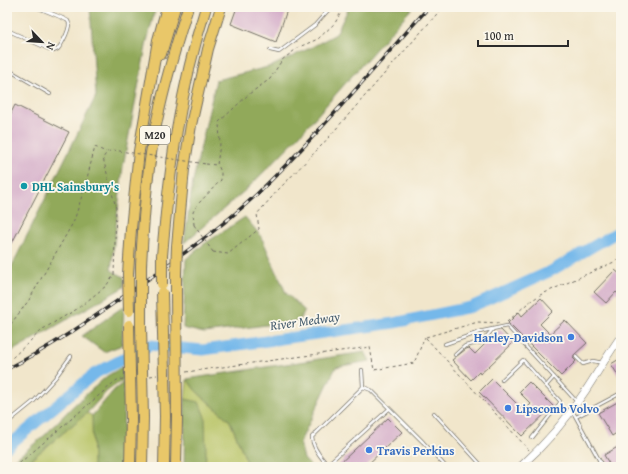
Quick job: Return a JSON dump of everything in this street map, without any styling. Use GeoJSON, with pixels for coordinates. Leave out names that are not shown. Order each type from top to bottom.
{"type":"FeatureCollection","features":[{"type":"Feature","properties":{"kind":"highway","name":"M20"},"geometry":{"type":"LineString","coordinates":[[130,467],[131,419],[128,274],[134,193],[143,126],[158,40],[167,7]]}},
{"type":"Feature","properties":{"kind":"highway","name":"M20"},"geometry":{"type":"LineString","coordinates":[[143,126],[155,74],[175,7]]}},
{"type":"Feature","properties":{"kind":"highway","name":"M20"},"geometry":{"type":"LineString","coordinates":[[142,467],[143,418],[140,302],[144,216],[153,140],[170,66],[188,7]]}},
{"type":"Feature","properties":{"kind":"highway","name":"M20"},"geometry":{"type":"LineString","coordinates":[[164,467],[162,256],[166,211],[174,147],[184,91],[206,7]]}},
{"type":"Feature","properties":{"kind":"highway","name":"M20"},"geometry":{"type":"LineString","coordinates":[[176,467],[176,274],[184,169],[191,125],[206,56],[221,7]]}},
{"type":"Feature","properties":{"kind":"street"},"geometry":{"type":"LineString","coordinates":[[520,467],[559,428],[621,336]]}},
{"type":"Feature","properties":{"kind":"lane"},"geometry":{"type":"LineString","coordinates":[[7,30],[50,50],[54,51],[58,49],[69,28],[69,22],[67,19],[58,17],[36,7]]}},
{"type":"Feature","properties":{"kind":"lane"},"geometry":{"type":"LineString","coordinates":[[270,50],[279,52],[315,25],[331,7]]}},
{"type":"Feature","properties":{"kind":"lane"},"geometry":{"type":"LineString","coordinates":[[7,69],[50,94]]}},
{"type":"Feature","properties":{"kind":"lane"},"geometry":{"type":"LineString","coordinates":[[445,344],[483,331],[507,326],[577,402]]}},
{"type":"Feature","properties":{"kind":"lane"},"geometry":{"type":"LineString","coordinates":[[455,355],[465,346],[482,342],[493,329]]}},
{"type":"Feature","properties":{"kind":"lane"},"geometry":{"type":"LineString","coordinates":[[7,424],[34,401],[55,378],[71,356]]}},
{"type":"Feature","properties":{"kind":"lane"},"geometry":{"type":"LineString","coordinates":[[576,357],[583,364],[593,361],[603,363]]}},
{"type":"Feature","properties":{"kind":"lane"},"geometry":{"type":"LineString","coordinates":[[502,380],[523,360],[560,401],[560,403],[532,438]]}},
{"type":"Feature","properties":{"kind":"lane"},"geometry":{"type":"LineString","coordinates":[[362,370],[363,387],[312,437],[316,449],[325,462],[329,462],[339,455],[389,409]]}},
{"type":"Feature","properties":{"kind":"lane"},"geometry":{"type":"LineString","coordinates":[[546,386],[554,377]]}},
{"type":"Feature","properties":{"kind":"lane"},"geometry":{"type":"LineString","coordinates":[[363,387],[371,390],[446,467]]}},
{"type":"Feature","properties":{"kind":"lane"},"geometry":{"type":"LineString","coordinates":[[576,417],[621,393]]}},
{"type":"Feature","properties":{"kind":"lane"},"geometry":{"type":"LineString","coordinates":[[572,410],[603,467]]}},
{"type":"Feature","properties":{"kind":"lane"},"geometry":{"type":"LineString","coordinates":[[434,414],[483,467]]}},
{"type":"Feature","properties":{"kind":"lane"},"geometry":{"type":"LineString","coordinates":[[590,467],[601,462]]}},
{"type":"Feature","properties":{"kind":"path"},"geometry":{"type":"LineString","coordinates":[[344,7],[335,23],[318,38],[299,46],[282,60],[270,79],[249,94],[219,122],[220,144],[218,165],[221,172],[221,180],[198,204],[193,212],[194,225],[213,252],[228,254],[259,229],[257,214],[321,146],[443,7]]}},
{"type":"Feature","properties":{"kind":"path"},"geometry":{"type":"LineString","coordinates":[[7,329],[29,300],[74,221],[95,147],[107,152]]}},
{"type":"Feature","properties":{"kind":"path"},"geometry":{"type":"LineString","coordinates":[[7,360],[12,358],[43,329],[83,304],[106,286],[114,275],[116,208],[103,158],[107,152],[113,150],[218,165]]}},
{"type":"Feature","properties":{"kind":"path"},"geometry":{"type":"LineString","coordinates":[[506,323],[540,294],[614,262],[621,257]]}},
{"type":"Feature","properties":{"kind":"path"},"geometry":{"type":"LineString","coordinates":[[425,337],[478,322],[499,323]]}},
{"type":"Feature","properties":{"kind":"path"},"geometry":{"type":"LineString","coordinates":[[180,373],[370,347],[374,370],[414,363],[425,337]]}},
{"type":"Feature","properties":{"kind":"path"},"geometry":{"type":"LineString","coordinates":[[425,337],[533,455]]}},
{"type":"Feature","properties":{"kind":"path"},"geometry":{"type":"LineString","coordinates":[[148,376],[156,375]]}},
{"type":"Feature","properties":{"kind":"path"},"geometry":{"type":"LineString","coordinates":[[15,467],[117,380],[124,379]]}},
{"type":"Feature","properties":{"kind":"green space"},"geometry":{"type":"Polygon","coordinates":[[[90,7],[156,7],[147,41],[123,166],[111,270],[124,277],[124,287],[7,354],[7,276],[96,96],[90,7]]]}},
{"type":"Feature","properties":{"kind":"green space"},"geometry":{"type":"Polygon","coordinates":[[[349,7],[413,7],[298,137],[249,187],[184,243],[193,181],[216,80],[272,66],[336,34],[349,7]]]}},
{"type":"Feature","properties":{"kind":"green space"},"geometry":{"type":"Polygon","coordinates":[[[245,217],[261,236],[286,293],[305,311],[298,321],[204,333],[183,328],[186,259],[204,244],[245,217]]]}},
{"type":"Feature","properties":{"kind":"green space"},"geometry":{"type":"Polygon","coordinates":[[[124,306],[122,345],[104,352],[82,336],[124,306]]]}},
{"type":"Feature","properties":{"kind":"green space"},"geometry":{"type":"Polygon","coordinates":[[[365,352],[370,361],[336,367],[300,442],[304,459],[312,467],[249,467],[230,421],[196,391],[187,379],[365,352]]]}},
{"type":"Feature","properties":{"kind":"green space"},"geometry":{"type":"Polygon","coordinates":[[[122,367],[123,380],[107,391],[87,413],[22,467],[7,467],[45,435],[72,407],[107,376],[122,367]]]}},
{"type":"Feature","properties":{"kind":"green space"},"geometry":{"type":"Polygon","coordinates":[[[187,379],[196,391],[230,421],[249,467],[205,467],[185,399],[187,379]]]}},
{"type":"Feature","properties":{"kind":"green space"},"geometry":{"type":"Polygon","coordinates":[[[124,382],[123,467],[93,467],[92,416],[114,390],[124,382]]]}},
{"type":"Feature","properties":{"kind":"green space"},"geometry":{"type":"Polygon","coordinates":[[[185,399],[199,402],[205,417],[205,467],[184,467],[185,399]]]}},
{"type":"Feature","properties":{"kind":"green space"},"geometry":{"type":"Polygon","coordinates":[[[87,413],[93,416],[94,467],[22,467],[87,413]]]}},
{"type":"Feature","properties":{"kind":"building"},"geometry":{"type":"Polygon","coordinates":[[[237,7],[288,7],[276,42],[231,24],[237,7]]]}},
{"type":"Feature","properties":{"kind":"building","name":"DHL Sainsbury's"},"geometry":{"type":"Polygon","coordinates":[[[15,105],[69,132],[12,243],[7,241],[7,121],[15,105]]]}},
{"type":"Feature","properties":{"kind":"building"},"geometry":{"type":"Polygon","coordinates":[[[615,270],[621,275],[621,296],[616,292],[606,303],[594,292],[615,270]]]}},
{"type":"Feature","properties":{"kind":"building"},"geometry":{"type":"Polygon","coordinates":[[[541,298],[553,311],[540,324],[550,334],[565,320],[587,343],[574,355],[573,358],[576,361],[561,376],[508,323],[519,312],[522,316],[541,298]]]}},
{"type":"Feature","properties":{"kind":"building"},"geometry":{"type":"Polygon","coordinates":[[[499,330],[501,330],[513,343],[488,367],[480,374],[479,372],[471,380],[452,360],[469,348],[475,354],[499,330]]]}},
{"type":"Feature","properties":{"kind":"building"},"geometry":{"type":"Polygon","coordinates":[[[621,358],[621,380],[611,364],[621,358]]]}},
{"type":"Feature","properties":{"kind":"building","name":"Lipscomb Volvo"},"geometry":{"type":"Polygon","coordinates":[[[492,379],[524,411],[531,404],[519,392],[529,382],[553,406],[522,436],[479,392],[492,379]]]}},
{"type":"Feature","properties":{"kind":"building"},"geometry":{"type":"Polygon","coordinates":[[[621,400],[621,430],[612,436],[598,413],[621,400]]]}},
{"type":"Feature","properties":{"kind":"building","name":"Travis Perkins"},"geometry":{"type":"Polygon","coordinates":[[[388,418],[402,432],[365,467],[336,467],[388,418]]]}},
{"type":"Feature","properties":{"kind":"building"},"geometry":{"type":"Polygon","coordinates":[[[621,445],[621,467],[611,467],[604,455],[621,445]]]}},
{"type":"Feature","properties":{"kind":"waterway","name":"River Medway"},"geometry":{"type":"LineString","coordinates":[[7,447],[94,374],[150,345],[203,350],[394,323],[471,307],[551,271],[621,230]]}},
{"type":"Feature","properties":{"kind":"railway"},"geometry":{"type":"LineString","coordinates":[[7,369],[42,350],[108,308],[200,241],[257,194],[302,149],[429,7]]}},
{"type":"Feature","properties":{"kind":"place","name":"DHL Sainsbury's"},"geometry":{"type":"Point","coordinates":[24,186]}},
{"type":"Feature","properties":{"kind":"place","name":"Harley-Davidson"},"geometry":{"type":"Point","coordinates":[571,337]}},
{"type":"Feature","properties":{"kind":"place","name":"Lipscomb Volvo"},"geometry":{"type":"Point","coordinates":[508,408]}},
{"type":"Feature","properties":{"kind":"place","name":"Travis Perkins"},"geometry":{"type":"Point","coordinates":[369,450]}}]}
